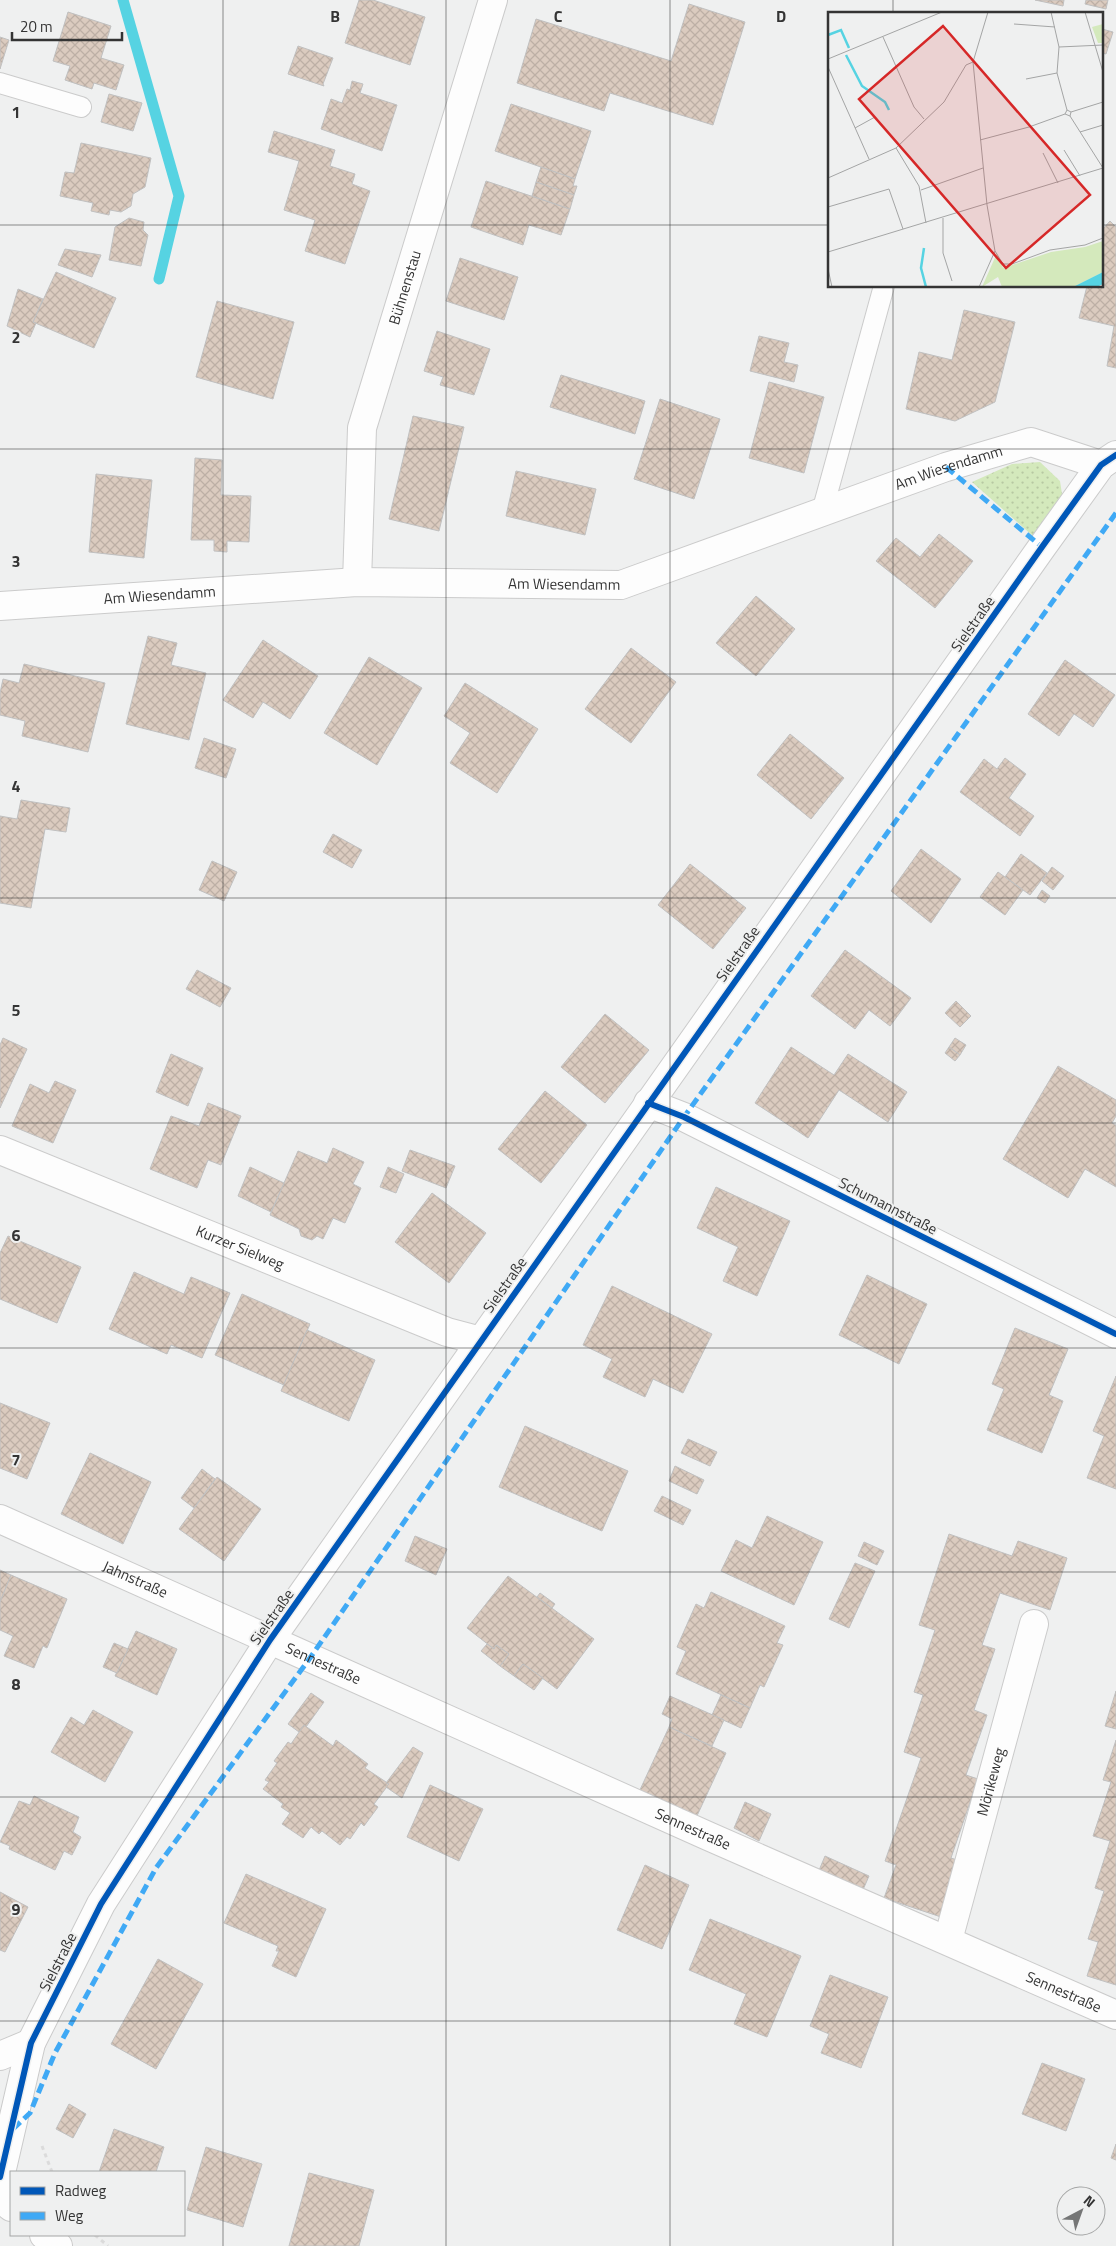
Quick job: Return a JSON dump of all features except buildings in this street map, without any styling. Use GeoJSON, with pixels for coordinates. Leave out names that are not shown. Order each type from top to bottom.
{"type":"FeatureCollection","features":[{"type":"Feature","properties":{"kind":"street","name":"Bühnenstau"},"geometry":{"type":"LineString","coordinates":[[357,582],[362,428],[494,0]]}},
{"type":"Feature","properties":{"kind":"street","name":"Am Wiesendamm"},"geometry":{"type":"LineString","coordinates":[[0,606],[357,582],[621,585],[946,467],[1031,442],[1109,460]]}},
{"type":"Feature","properties":{"kind":"street","name":"Sielstraße"},"geometry":{"type":"LineString","coordinates":[[0,2177],[32,2043],[101,1904],[270,1640],[648,1103],[1109,460]]}},
{"type":"Feature","properties":{"kind":"street","name":"Schumannstraße"},"geometry":{"type":"LineString","coordinates":[[648,1103],[684,1117],[1116,1334]]}},
{"type":"Feature","properties":{"kind":"street","name":"Kurzer Sielweg"},"geometry":{"type":"LineString","coordinates":[[0,1150],[447,1332],[481,1341]]}},
{"type":"Feature","properties":{"kind":"street","name":"Jahnstraße"},"geometry":{"type":"LineString","coordinates":[[0,1518],[270,1640]]}},
{"type":"Feature","properties":{"kind":"street","name":"Mörikeweg"},"geometry":{"type":"LineString","coordinates":[[948,1940],[1034,1624]]}},
{"type":"Feature","properties":{"kind":"street","name":"Sennestraße"},"geometry":{"type":"LineString","coordinates":[[270,1640],[708,1836],[1116,2015]]}},
{"type":"Feature","properties":{"kind":"street"},"geometry":{"type":"LineString","coordinates":[[0,2056],[32,2043]]}},
{"type":"Feature","properties":{"kind":"street"},"geometry":{"type":"LineString","coordinates":[[0,2197],[10,2207]]}},
{"type":"Feature","properties":{"kind":"street"},"geometry":{"type":"LineString","coordinates":[[45,2236],[58,2246]]}},
{"type":"Feature","properties":{"kind":"lane"},"geometry":{"type":"LineString","coordinates":[[0,82],[81,107]]}},
{"type":"Feature","properties":{"kind":"lane"},"geometry":{"type":"LineString","coordinates":[[822,512],[883,288]]}},
{"type":"Feature","properties":{"kind":"path"},"geometry":{"type":"LineString","coordinates":[[96,2236],[108,2246]]}},
{"type":"Feature","properties":{"kind":"green space"},"geometry":{"type":"Polygon","coordinates":[[[1040,462],[1060,481],[1062,494],[1064,494],[1034,537],[972,482],[1012,464],[1040,462]]]}},
{"type":"Feature","properties":{"kind":"waterway"},"geometry":{"type":"LineString","coordinates":[[123,0],[179,196],[159,279]]}},
{"type":"Feature","properties":{"kind":"marked path"},"geometry":{"type":"LineString","coordinates":[[946,467],[1042,547]]}},
{"type":"Feature","properties":{"kind":"marked path"},"geometry":{"type":"LineString","coordinates":[[13,2129],[30,2113],[55,2053],[156,1868],[310,1658],[684,1117],[1116,513]]}},
{"type":"Feature","properties":{"kind":"cycle path"},"geometry":{"type":"LineString","coordinates":[[0,2177],[31,2043],[101,1904],[270,1640],[1042,547],[1101,465],[1116,455]]}},
{"type":"Feature","properties":{"kind":"cycle path"},"geometry":{"type":"LineString","coordinates":[[648,1103],[684,1117],[1116,1334]]}}]}
